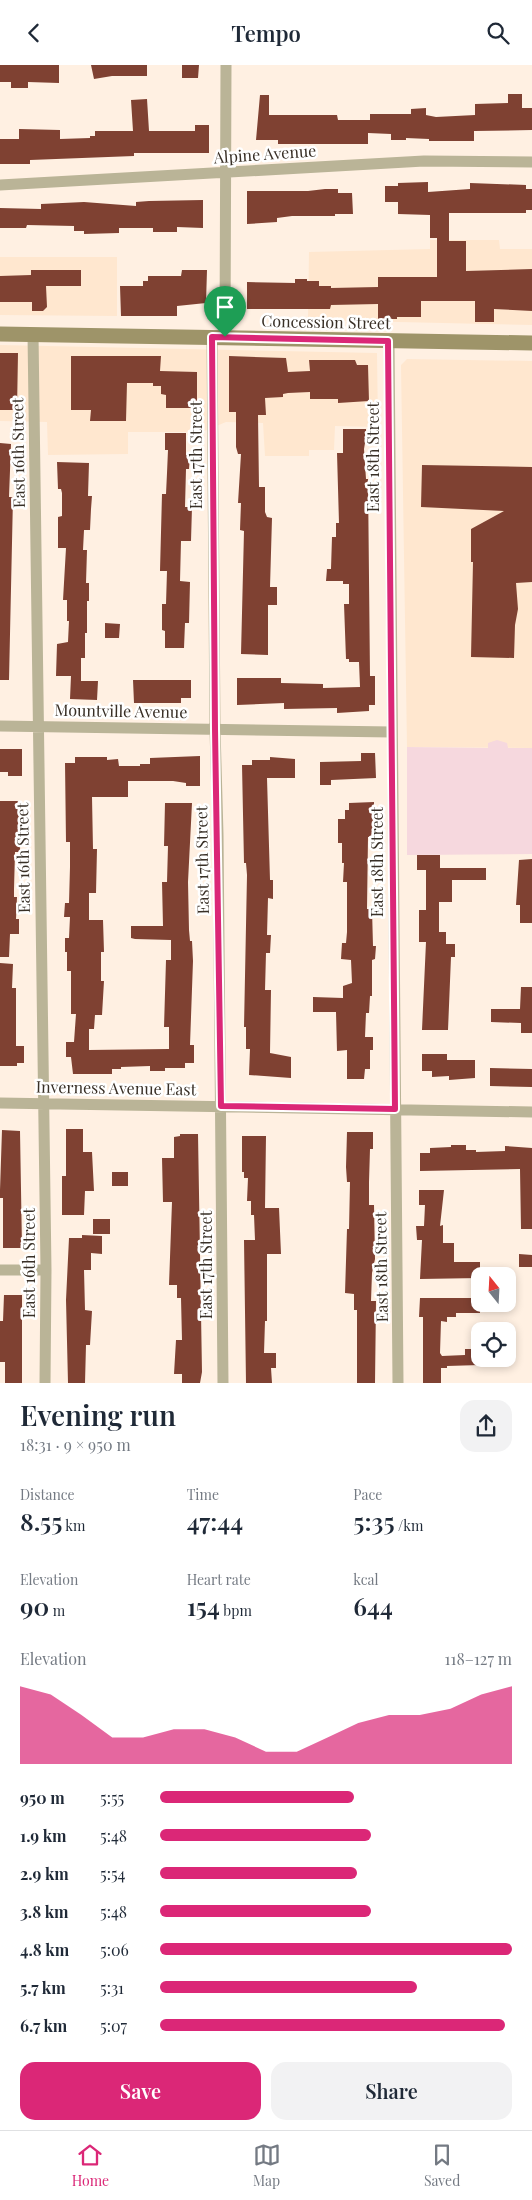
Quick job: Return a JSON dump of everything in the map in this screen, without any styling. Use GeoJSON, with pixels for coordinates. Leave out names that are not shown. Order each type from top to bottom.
{"type":"FeatureCollection","features":[{"type":"Feature","properties":{"kind":"main road","name":"Concession Street"},"geometry":{"type":"LineString","coordinates":[[0,334],[532,343]]}},
{"type":"Feature","properties":{"kind":"street","name":"East 17th Street"},"geometry":{"type":"LineString","coordinates":[[223,1383],[215,729],[219,337],[226,173],[226,65]]}},
{"type":"Feature","properties":{"kind":"street","name":"Alpine Avenue"},"geometry":{"type":"LineString","coordinates":[[0,185],[424,161],[532,162]]}},
{"type":"Feature","properties":{"kind":"street","name":"East 16th Street"},"geometry":{"type":"LineString","coordinates":[[33,334],[46,1270],[45,1383]]}},
{"type":"Feature","properties":{"kind":"street","name":"East 18th Street"},"geometry":{"type":"LineString","coordinates":[[388,341],[398,1383]]}},
{"type":"Feature","properties":{"kind":"street","name":"Mountville Avenue"},"geometry":{"type":"LineString","coordinates":[[0,726],[392,732]]}},
{"type":"Feature","properties":{"kind":"street","name":"Inverness Avenue East"},"geometry":{"type":"LineString","coordinates":[[0,1103],[532,1113]]}},
{"type":"Feature","properties":{"kind":"street"},"geometry":{"type":"LineString","coordinates":[[0,1270],[46,1270]]}},
{"type":"Feature","properties":{"kind":"shaded area"},"geometry":{"type":"Polygon","coordinates":[[[430,240],[499,240],[500,249],[532,249],[532,325],[308,320],[309,252],[430,249],[430,240]]]}},
{"type":"Feature","properties":{"kind":"shaded area"},"geometry":{"type":"Polygon","coordinates":[[[0,257],[117,257],[117,316],[0,315],[0,257]]]}},
{"type":"Feature","properties":{"kind":"shaded area"},"geometry":{"type":"Polygon","coordinates":[[[0,345],[377,353],[378,427],[335,426],[334,450],[309,450],[309,456],[265,456],[263,423],[226,422],[202,432],[128,432],[128,454],[48,455],[47,422],[0,421],[0,345]]]}},
{"type":"Feature","properties":{"kind":"shaded area"},"geometry":{"type":"Polygon","coordinates":[[[407,359],[532,361],[532,748],[407,747],[401,365],[407,359]]]}},
{"type":"Feature","properties":{"kind":"shaded area"},"geometry":{"type":"Polygon","coordinates":[[[497,740],[507,743],[508,748],[532,748],[532,854],[407,855],[407,747],[488,748],[488,743],[497,740]]]}},
{"type":"Feature","properties":{"kind":"building"},"geometry":{"type":"Polygon","coordinates":[[[0,65],[59,65],[59,83],[28,82],[28,88],[11,88],[11,82],[0,82],[0,65]]]}},
{"type":"Feature","properties":{"kind":"building"},"geometry":{"type":"Polygon","coordinates":[[[91,65],[147,65],[147,76],[112,76],[94,79],[91,65]]]}},
{"type":"Feature","properties":{"kind":"building"},"geometry":{"type":"Polygon","coordinates":[[[182,65],[199,65],[198,78],[182,78],[182,65]]]}},
{"type":"Feature","properties":{"kind":"building"},"geometry":{"type":"Polygon","coordinates":[[[508,94],[522,94],[522,108],[532,108],[532,130],[474,131],[474,141],[429,141],[429,139],[406,138],[406,140],[391,140],[391,134],[368,133],[368,144],[278,144],[278,140],[256,140],[260,95],[269,95],[269,115],[337,115],[338,120],[370,120],[370,114],[411,114],[411,109],[426,108],[426,115],[436,117],[475,115],[475,104],[508,103],[508,94]]]}},
{"type":"Feature","properties":{"kind":"building"},"geometry":{"type":"Polygon","coordinates":[[[147,99],[149,131],[195,131],[195,125],[209,125],[209,153],[134,153],[134,156],[30,160],[30,164],[0,164],[0,139],[19,139],[19,129],[60,130],[60,139],[90,138],[90,136],[95,136],[95,131],[133,131],[131,100],[147,99]]]}},
{"type":"Feature","properties":{"kind":"building"},"geometry":{"type":"Polygon","coordinates":[[[428,182],[428,192],[470,189],[470,183],[526,185],[526,189],[532,189],[532,210],[526,210],[526,213],[449,213],[449,241],[466,241],[466,271],[532,269],[532,311],[494,309],[494,322],[475,322],[475,301],[421,301],[421,317],[397,317],[397,319],[378,319],[378,304],[331,305],[330,309],[247,309],[247,282],[295,283],[295,279],[307,279],[307,281],[319,281],[319,286],[331,286],[331,288],[378,287],[378,277],[437,277],[437,238],[430,238],[430,215],[398,214],[398,202],[385,202],[385,186],[398,186],[398,183],[428,182]]]}},
{"type":"Feature","properties":{"kind":"building"},"geometry":{"type":"Polygon","coordinates":[[[338,189],[338,193],[352,193],[353,214],[292,216],[277,218],[277,222],[247,224],[247,191],[308,191],[338,189]]]}},
{"type":"Feature","properties":{"kind":"building"},"geometry":{"type":"Polygon","coordinates":[[[203,200],[203,228],[177,227],[177,232],[153,232],[153,228],[119,228],[119,233],[84,234],[84,231],[74,231],[74,226],[27,225],[26,228],[0,228],[0,208],[41,209],[41,204],[84,202],[136,206],[136,202],[203,200]]]}},
{"type":"Feature","properties":{"kind":"building"},"geometry":{"type":"Polygon","coordinates":[[[31,270],[81,270],[81,286],[46,286],[47,307],[43,311],[32,311],[32,302],[0,302],[0,276],[31,275],[31,270]]]}},
{"type":"Feature","properties":{"kind":"building"},"geometry":{"type":"Polygon","coordinates":[[[182,270],[207,270],[206,303],[177,306],[177,316],[121,316],[120,286],[143,286],[143,281],[148,281],[148,276],[181,276],[182,270]]]}},
{"type":"Feature","properties":{"kind":"building"},"geometry":{"type":"Polygon","coordinates":[[[0,353],[18,353],[17,410],[0,410],[0,353]]]}},
{"type":"Feature","properties":{"kind":"building"},"geometry":{"type":"Polygon","coordinates":[[[71,356],[161,356],[160,371],[197,372],[197,408],[166,408],[166,395],[161,394],[161,386],[153,386],[153,383],[127,383],[126,421],[90,421],[91,410],[71,410],[71,356]]]}},
{"type":"Feature","properties":{"kind":"building"},"geometry":{"type":"Polygon","coordinates":[[[229,356],[286,358],[288,372],[310,371],[309,360],[355,360],[357,365],[368,365],[369,401],[338,403],[338,399],[310,399],[310,392],[288,393],[283,394],[283,397],[265,398],[266,415],[258,415],[259,487],[265,487],[265,512],[267,517],[272,518],[270,587],[277,587],[277,605],[268,605],[268,655],[241,654],[244,531],[240,530],[241,503],[238,503],[241,454],[238,454],[236,447],[236,412],[229,412],[229,356]]]}},
{"type":"Feature","properties":{"kind":"building"},"geometry":{"type":"Polygon","coordinates":[[[343,429],[366,429],[366,433],[368,433],[368,442],[365,443],[364,449],[366,479],[368,479],[370,676],[375,676],[375,705],[369,705],[369,711],[337,713],[337,708],[284,709],[284,703],[237,705],[237,678],[281,678],[281,683],[323,684],[323,688],[360,687],[359,662],[349,662],[349,659],[346,659],[344,604],[349,604],[349,584],[343,584],[343,581],[326,581],[327,569],[331,569],[332,537],[336,537],[336,523],[339,523],[337,453],[343,453],[343,429]]]}},
{"type":"Feature","properties":{"kind":"building"},"geometry":{"type":"Polygon","coordinates":[[[165,433],[186,433],[186,455],[190,455],[189,469],[186,469],[185,507],[192,507],[191,541],[181,541],[180,581],[190,582],[189,623],[185,623],[184,648],[165,648],[165,631],[162,630],[162,604],[166,604],[167,571],[160,571],[162,494],[166,494],[168,450],[165,450],[165,433]]]}},
{"type":"Feature","properties":{"kind":"building"},"geometry":{"type":"Polygon","coordinates":[[[0,443],[11,444],[9,497],[13,497],[9,680],[0,680],[0,443]]]}},
{"type":"Feature","properties":{"kind":"building"},"geometry":{"type":"Polygon","coordinates":[[[57,462],[89,463],[88,496],[92,496],[90,530],[84,530],[83,550],[87,550],[86,583],[89,583],[89,601],[87,601],[85,658],[81,658],[81,681],[98,681],[97,700],[70,699],[71,676],[56,676],[57,644],[68,642],[69,621],[67,621],[67,600],[63,600],[66,548],[58,548],[58,517],[62,516],[62,493],[61,489],[58,489],[57,462]]]}},
{"type":"Feature","properties":{"kind":"building"},"geometry":{"type":"Polygon","coordinates":[[[422,465],[532,467],[532,582],[516,583],[518,609],[515,625],[514,658],[471,657],[473,562],[471,562],[471,529],[504,511],[421,507],[422,465]]]}},
{"type":"Feature","properties":{"kind":"building"},"geometry":{"type":"Polygon","coordinates":[[[105,623],[120,624],[119,638],[105,638],[105,623]]]}},
{"type":"Feature","properties":{"kind":"building"},"geometry":{"type":"Polygon","coordinates":[[[133,680],[191,680],[191,698],[181,698],[181,703],[134,703],[133,680]]]}},
{"type":"Feature","properties":{"kind":"building"},"geometry":{"type":"Polygon","coordinates":[[[0,749],[22,749],[22,776],[8,776],[8,772],[0,772],[0,749]]]}},
{"type":"Feature","properties":{"kind":"building"},"geometry":{"type":"Polygon","coordinates":[[[361,753],[375,753],[376,778],[331,780],[331,785],[320,785],[320,762],[361,761],[361,753]]]}},
{"type":"Feature","properties":{"kind":"building"},"geometry":{"type":"Polygon","coordinates":[[[200,756],[200,786],[186,786],[186,783],[173,781],[128,781],[128,797],[92,797],[93,849],[97,849],[96,893],[89,893],[89,920],[103,920],[104,952],[101,952],[101,981],[104,981],[102,1015],[95,1015],[94,1029],[89,1029],[89,1050],[169,1049],[169,1027],[164,1027],[166,960],[171,960],[171,940],[131,938],[131,926],[163,926],[162,882],[167,882],[168,846],[164,846],[165,803],[192,803],[188,882],[189,930],[190,941],[192,941],[193,961],[190,1045],[194,1045],[194,1063],[185,1063],[185,1068],[165,1068],[165,1071],[150,1071],[150,1066],[121,1067],[121,1069],[112,1069],[112,1074],[73,1074],[71,1057],[66,1057],[66,1042],[74,1042],[76,1014],[71,1014],[71,971],[67,971],[67,952],[65,952],[65,938],[69,938],[70,917],[64,917],[65,903],[69,903],[70,842],[66,842],[65,763],[75,763],[75,757],[107,757],[107,760],[118,759],[119,766],[140,766],[140,764],[150,764],[150,758],[200,756]]]}},
{"type":"Feature","properties":{"kind":"building"},"geometry":{"type":"Polygon","coordinates":[[[270,757],[295,759],[295,778],[267,778],[270,880],[273,880],[273,899],[268,898],[267,935],[271,935],[270,953],[266,953],[265,990],[271,990],[270,1053],[291,1057],[291,1078],[249,1075],[250,1049],[246,1049],[246,1027],[244,1027],[247,875],[246,863],[244,863],[242,765],[252,765],[252,760],[270,760],[270,757]]]}},
{"type":"Feature","properties":{"kind":"building"},"geometry":{"type":"Polygon","coordinates":[[[0,801],[21,801],[20,852],[15,852],[14,889],[14,897],[17,897],[16,919],[19,919],[19,934],[10,934],[9,957],[0,957],[0,801]]]}},
{"type":"Feature","properties":{"kind":"building"},"geometry":{"type":"Polygon","coordinates":[[[374,802],[374,837],[368,837],[367,909],[372,909],[373,946],[376,946],[375,959],[372,960],[372,996],[370,996],[369,1013],[366,1013],[365,1037],[373,1037],[373,1050],[370,1050],[370,1069],[365,1069],[364,1079],[347,1079],[347,1050],[337,1051],[336,1012],[313,1012],[313,997],[343,998],[343,986],[352,983],[351,960],[341,959],[342,943],[346,943],[347,932],[347,882],[343,882],[344,863],[342,863],[342,843],[338,843],[338,819],[345,819],[345,810],[349,810],[349,803],[374,802]]]}},
{"type":"Feature","properties":{"kind":"building"},"geometry":{"type":"Polygon","coordinates":[[[417,855],[440,855],[440,868],[486,868],[486,880],[452,880],[452,902],[439,902],[439,932],[446,932],[446,944],[455,944],[455,957],[451,957],[448,1030],[422,1030],[426,942],[419,942],[419,910],[426,910],[426,870],[417,870],[417,855]]]}},
{"type":"Feature","properties":{"kind":"building"},"geometry":{"type":"Polygon","coordinates":[[[532,859],[532,923],[520,923],[520,905],[516,905],[519,860],[532,859]]]}},
{"type":"Feature","properties":{"kind":"building"},"geometry":{"type":"Polygon","coordinates":[[[0,963],[13,964],[12,988],[16,988],[16,1046],[24,1046],[24,1063],[17,1063],[17,1066],[0,1066],[0,963]]]}},
{"type":"Feature","properties":{"kind":"building"},"geometry":{"type":"Polygon","coordinates":[[[521,987],[532,987],[532,1033],[521,1033],[521,1023],[491,1022],[491,1009],[520,1009],[521,987]]]}},
{"type":"Feature","properties":{"kind":"building"},"geometry":{"type":"Polygon","coordinates":[[[422,1054],[447,1054],[447,1060],[475,1060],[475,1078],[449,1080],[449,1076],[432,1077],[432,1071],[422,1071],[422,1054]]]}},
{"type":"Feature","properties":{"kind":"building"},"geometry":{"type":"Polygon","coordinates":[[[490,1068],[532,1069],[532,1087],[490,1086],[490,1068]]]}},
{"type":"Feature","properties":{"kind":"building"},"geometry":{"type":"Polygon","coordinates":[[[66,1129],[83,1129],[83,1152],[92,1152],[94,1191],[85,1191],[84,1215],[62,1215],[62,1176],[66,1176],[66,1129]]]}},
{"type":"Feature","properties":{"kind":"building"},"geometry":{"type":"Polygon","coordinates":[[[2,1130],[20,1131],[22,1248],[3,1248],[3,1198],[0,1198],[2,1130]]]}},
{"type":"Feature","properties":{"kind":"building"},"geometry":{"type":"Polygon","coordinates":[[[347,1132],[373,1132],[373,1149],[370,1149],[369,1205],[374,1205],[375,1259],[372,1273],[371,1301],[376,1301],[375,1383],[357,1383],[357,1310],[354,1310],[354,1294],[345,1293],[350,1182],[347,1182],[346,1167],[347,1132]]]}},
{"type":"Feature","properties":{"kind":"building"},"geometry":{"type":"Polygon","coordinates":[[[180,1134],[198,1134],[202,1372],[200,1383],[182,1383],[182,1374],[174,1374],[176,1340],[182,1340],[181,1298],[177,1298],[177,1285],[169,1285],[172,1202],[163,1202],[162,1158],[174,1158],[174,1137],[180,1136],[180,1134]]]}},
{"type":"Feature","properties":{"kind":"building"},"geometry":{"type":"Polygon","coordinates":[[[242,1136],[266,1136],[265,1208],[279,1208],[281,1254],[267,1254],[267,1321],[265,1321],[264,1353],[276,1353],[276,1368],[271,1368],[272,1383],[246,1383],[244,1240],[255,1240],[254,1215],[251,1215],[251,1201],[247,1201],[248,1178],[244,1178],[244,1172],[242,1172],[242,1136]]]}},
{"type":"Feature","properties":{"kind":"building"},"geometry":{"type":"Polygon","coordinates":[[[451,1145],[466,1145],[466,1150],[476,1150],[476,1152],[505,1151],[505,1146],[532,1148],[532,1229],[521,1229],[520,1169],[420,1171],[420,1153],[430,1153],[430,1148],[451,1147],[451,1145]]]}},
{"type":"Feature","properties":{"kind":"building"},"geometry":{"type":"Polygon","coordinates":[[[112,1172],[128,1172],[128,1186],[112,1186],[112,1172]]]}},
{"type":"Feature","properties":{"kind":"building"},"geometry":{"type":"Polygon","coordinates":[[[419,1190],[444,1190],[440,1226],[443,1225],[443,1243],[454,1243],[454,1262],[480,1262],[480,1267],[471,1267],[471,1278],[420,1279],[422,1240],[417,1240],[416,1226],[424,1226],[425,1205],[419,1205],[419,1190]]]}},
{"type":"Feature","properties":{"kind":"building"},"geometry":{"type":"Polygon","coordinates":[[[93,1219],[110,1219],[110,1234],[93,1234],[93,1219]]]}},
{"type":"Feature","properties":{"kind":"building"},"geometry":{"type":"Polygon","coordinates":[[[82,1235],[102,1236],[102,1254],[91,1253],[91,1270],[84,1270],[85,1310],[92,1311],[90,1345],[86,1345],[85,1383],[68,1383],[66,1300],[69,1238],[82,1238],[82,1235]]]}},
{"type":"Feature","properties":{"kind":"building"},"geometry":{"type":"Polygon","coordinates":[[[519,1254],[532,1255],[532,1267],[519,1267],[519,1254]]]}},
{"type":"Feature","properties":{"kind":"building"},"geometry":{"type":"Polygon","coordinates":[[[4,1295],[22,1295],[22,1383],[5,1383],[5,1362],[0,1362],[0,1321],[3,1321],[4,1295]]]}},
{"type":"Feature","properties":{"kind":"building"},"geometry":{"type":"Polygon","coordinates":[[[420,1298],[471,1298],[471,1313],[456,1313],[456,1317],[447,1317],[447,1322],[441,1321],[440,1353],[442,1356],[465,1355],[465,1349],[471,1349],[471,1365],[441,1368],[441,1383],[423,1383],[423,1317],[419,1317],[420,1298]]]}},
{"type":"Feature","properties":{"kind":"route"},"geometry":{"type":"LineString","coordinates":[[212,337],[225,337],[388,341],[395,1109],[221,1106],[215,729],[212,337]]}}]}
